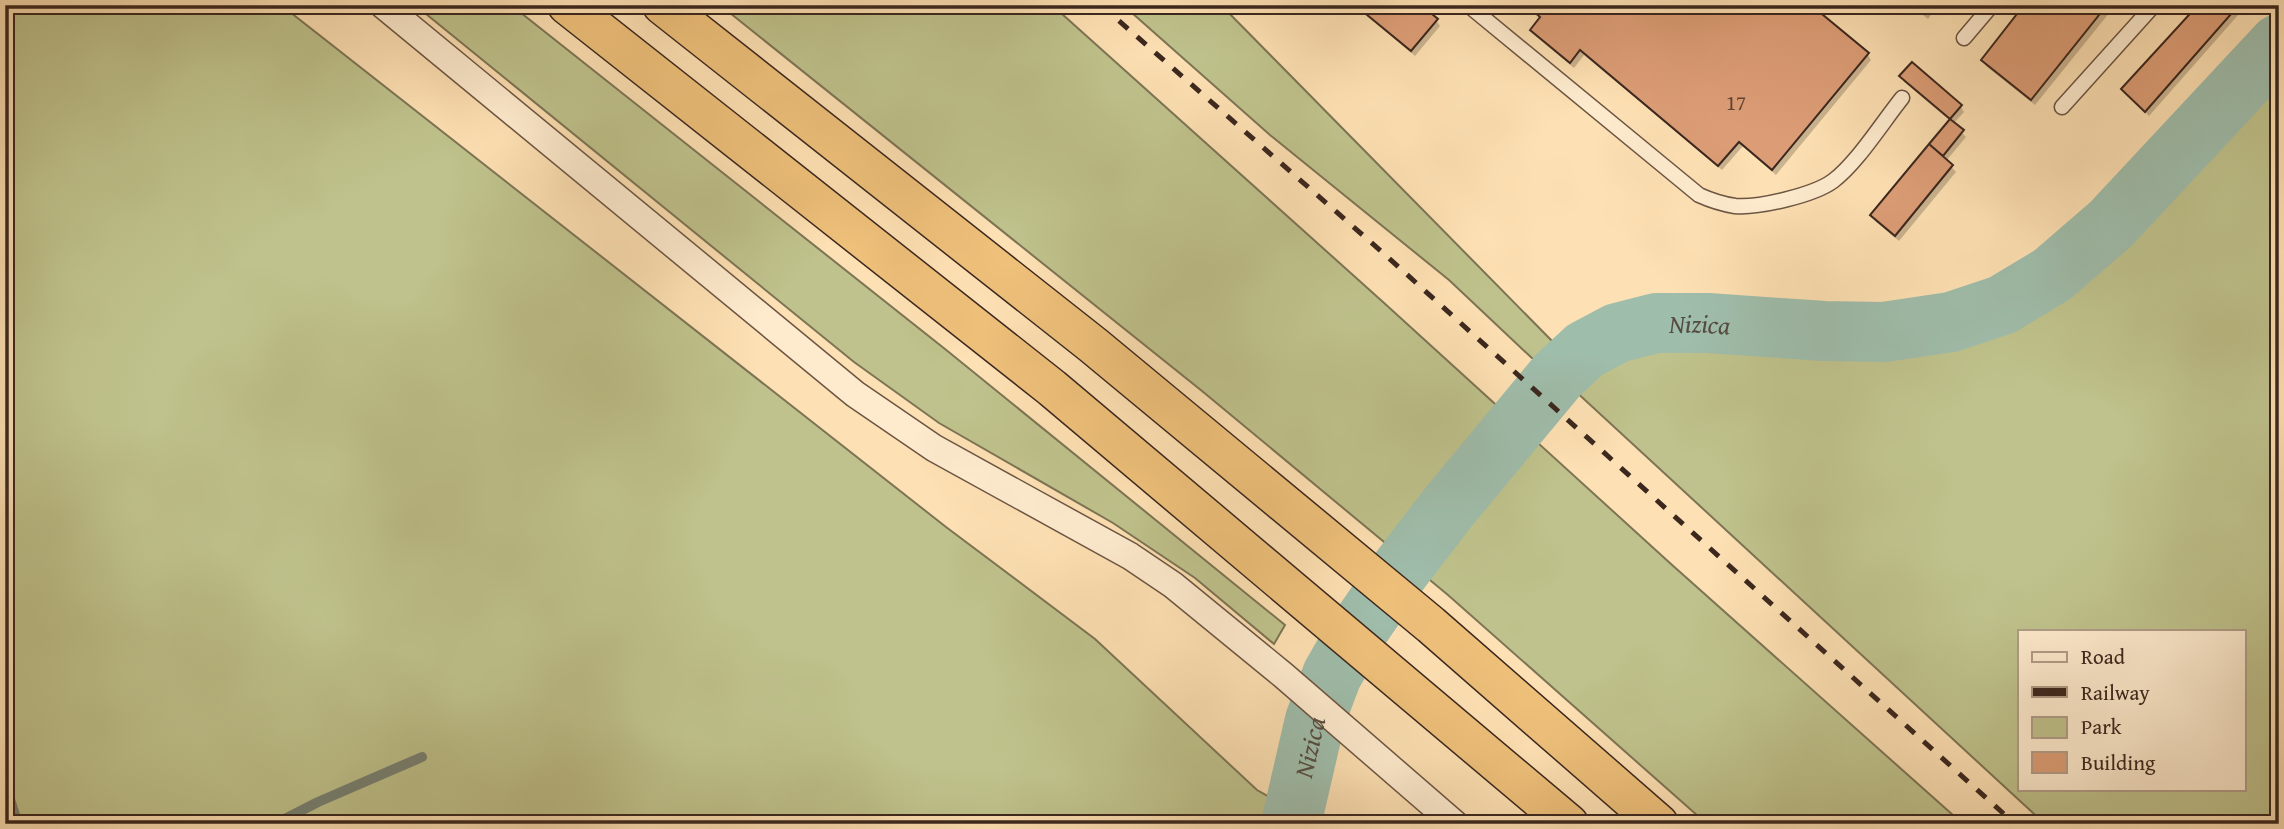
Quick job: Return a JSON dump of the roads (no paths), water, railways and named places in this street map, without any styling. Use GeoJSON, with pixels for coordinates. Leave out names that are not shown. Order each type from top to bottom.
{"type":"FeatureCollection","features":[{"type":"Feature","properties":{"kind":"highway"},"geometry":{"type":"LineString","coordinates":[[567,5],[1052,388],[1569,824]]}},
{"type":"Feature","properties":{"kind":"highway"},"geometry":{"type":"LineString","coordinates":[[662,5],[1093,345],[1431,625],[1659,824]]}},
{"type":"Feature","properties":{"kind":"street"},"geometry":{"type":"LineString","coordinates":[[383,5],[855,394],[934,448],[1130,556],[1173,585],[1283,675],[1455,824]]}},
{"type":"Feature","properties":{"kind":"lane"},"geometry":{"type":"LineString","coordinates":[[1468,5],[1699,195],[1712,201],[1736,206],[1756,205],[1815,191],[1832,182],[1846,169],[1902,98]]}},
{"type":"Feature","properties":{"kind":"lane"},"geometry":{"type":"LineString","coordinates":[[1964,38],[1992,5]]}},
{"type":"Feature","properties":{"kind":"lane"},"geometry":{"type":"LineString","coordinates":[[2062,107],[2154,5]]}},
{"type":"Feature","properties":{"kind":"waterway","name":"Nizica"},"geometry":{"type":"LineString","coordinates":[[1291,824],[1315,720],[1332,675],[1355,635],[1447,509],[1558,375],[1585,350],[1617,333],[1656,323],[1884,332],[1951,322],[2002,305],[2052,275],[2111,224],[2279,44]]}},
{"type":"Feature","properties":{"kind":"waterway"},"geometry":{"type":"LineString","coordinates":[[275,824],[318,802],[422,757]]}},
{"type":"Feature","properties":{"kind":"waterway"},"geometry":{"type":"LineString","coordinates":[[5,784],[18,824]]}},
{"type":"Feature","properties":{"kind":"railway"},"geometry":{"type":"LineString","coordinates":[[1101,5],[1382,252],[2015,824]]}}]}
